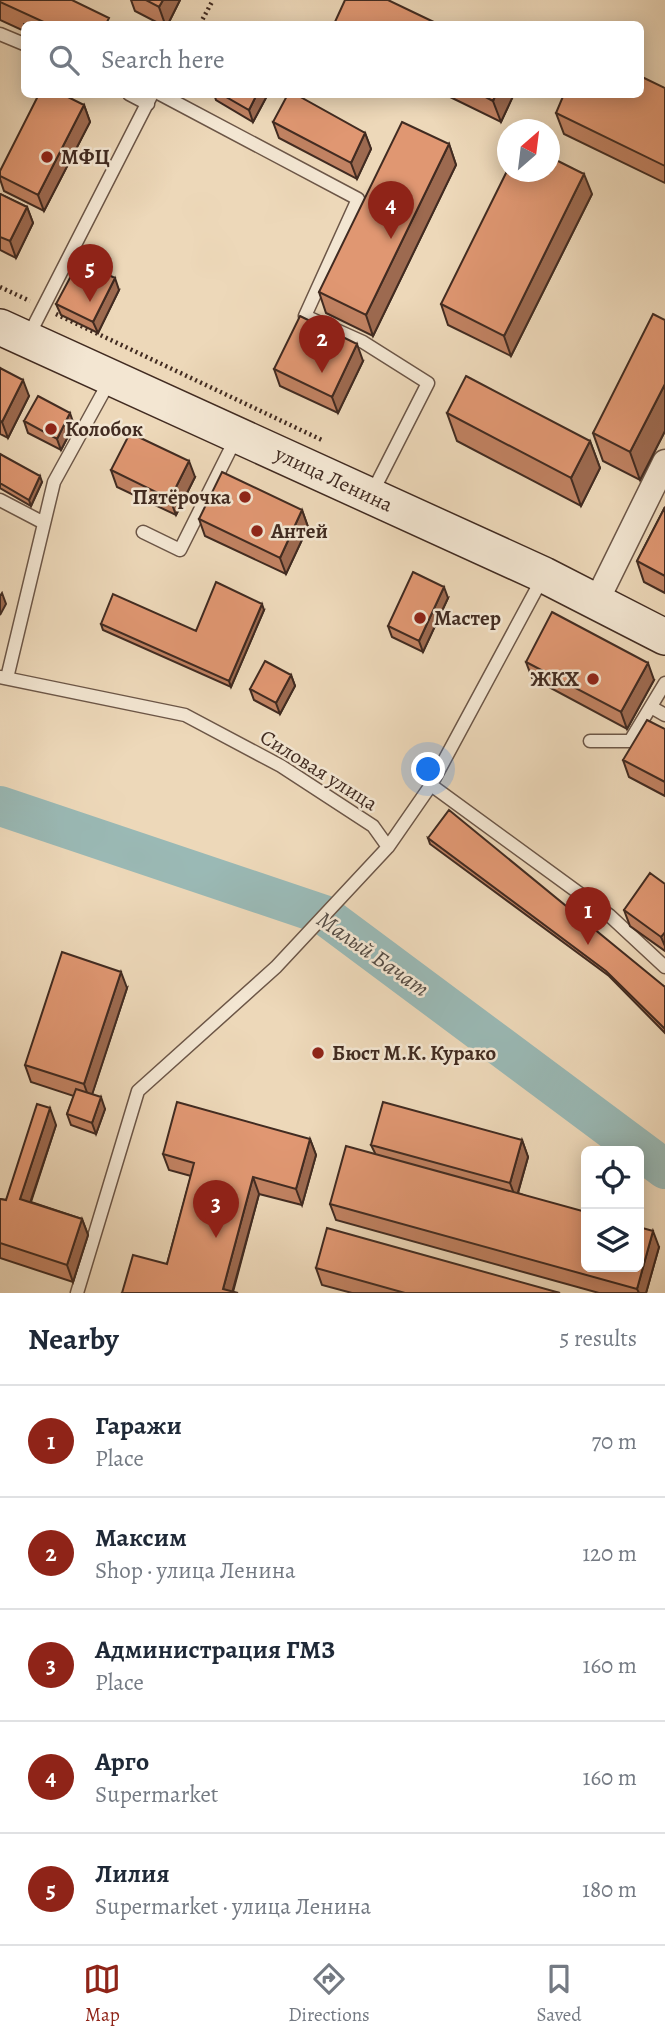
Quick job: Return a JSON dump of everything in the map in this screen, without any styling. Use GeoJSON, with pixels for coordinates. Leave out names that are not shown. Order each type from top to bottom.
{"type":"FeatureCollection","features":[{"type":"Feature","properties":{"kind":"street","name":"улица Ленина"},"geometry":{"type":"LineString","coordinates":[[13,333],[544,575],[665,637]]}},
{"type":"Feature","properties":{"kind":"street"},"geometry":{"type":"LineString","coordinates":[[597,600],[665,462]]}},
{"type":"Feature","properties":{"kind":"lane"},"geometry":{"type":"LineString","coordinates":[[0,34],[21,43]]}},
{"type":"Feature","properties":{"kind":"lane"},"geometry":{"type":"LineString","coordinates":[[167,98],[358,199],[305,316],[363,342],[428,383],[371,496]]}},
{"type":"Feature","properties":{"kind":"lane"},"geometry":{"type":"LineString","coordinates":[[13,333],[43,308],[150,99]]}},
{"type":"Feature","properties":{"kind":"lane"},"geometry":{"type":"LineString","coordinates":[[3,677],[54,482],[112,377]]}},
{"type":"Feature","properties":{"kind":"lane"},"geometry":{"type":"LineString","coordinates":[[144,532],[180,550],[238,435]]}},
{"type":"Feature","properties":{"kind":"lane"},"geometry":{"type":"LineString","coordinates":[[0,500],[44,523]]}},
{"type":"Feature","properties":{"kind":"lane"},"geometry":{"type":"LineString","coordinates":[[78,1293],[138,1091],[276,967],[388,847],[431,785],[544,575]]}},
{"type":"Feature","properties":{"kind":"lane","name":"Силовая улица"},"geometry":{"type":"LineString","coordinates":[[3,677],[185,715],[281,766],[373,826],[388,847]]}},
{"type":"Feature","properties":{"kind":"lane"},"geometry":{"type":"LineString","coordinates":[[590,741],[631,741],[665,683]]}},
{"type":"Feature","properties":{"kind":"lane"},"geometry":{"type":"LineString","coordinates":[[651,707],[665,715]]}},
{"type":"Feature","properties":{"kind":"lane"},"geometry":{"type":"LineString","coordinates":[[431,785],[609,915],[665,967]]}},
{"type":"Feature","properties":{"kind":"path"},"geometry":{"type":"LineString","coordinates":[[202,21],[213,0]]}},
{"type":"Feature","properties":{"kind":"path"},"geometry":{"type":"LineString","coordinates":[[0,287],[336,447]]}},
{"type":"Feature","properties":{"kind":"building"},"geometry":{"type":"Polygon","coordinates":[[[72,0],[109,18],[108,21],[41,21],[0,2],[72,0]]]}},
{"type":"Feature","properties":{"kind":"building"},"geometry":{"type":"Polygon","coordinates":[[[146,0],[163,0],[159,7],[146,0]]]}},
{"type":"Feature","properties":{"kind":"building"},"geometry":{"type":"Polygon","coordinates":[[[345,0],[388,0],[432,21],[335,21],[345,0]]]}},
{"type":"Feature","properties":{"kind":"building"},"geometry":{"type":"Polygon","coordinates":[[[644,78],[665,88],[665,166],[556,113],[562,98],[644,98],[644,78]]]}},
{"type":"Feature","properties":{"kind":"building","name":"МФЦ"},"geometry":{"type":"Polygon","coordinates":[[[37,98],[70,98],[84,105],[38,195],[0,176],[0,171],[37,98]]]}},
{"type":"Feature","properties":{"kind":"building"},"geometry":{"type":"Polygon","coordinates":[[[228,98],[255,98],[249,110],[228,98]]]}},
{"type":"Feature","properties":{"kind":"building"},"geometry":{"type":"Polygon","coordinates":[[[286,98],[302,98],[365,133],[351,163],[273,122],[286,98]]]}},
{"type":"Feature","properties":{"kind":"building"},"geometry":{"type":"Polygon","coordinates":[[[402,122],[449,144],[366,315],[319,292],[402,122]]]}},
{"type":"Feature","properties":{"kind":"building"},"geometry":{"type":"Polygon","coordinates":[[[560,162],[584,174],[504,336],[441,304],[502,182],[560,182],[560,162]]]}},
{"type":"Feature","properties":{"kind":"building"},"geometry":{"type":"Polygon","coordinates":[[[0,194],[27,207],[10,241],[0,237],[0,194]]]}},
{"type":"Feature","properties":{"kind":"building"},"geometry":{"type":"Polygon","coordinates":[[[79,261],[115,278],[93,322],[56,304],[79,261]]]}},
{"type":"Feature","properties":{"kind":"building"},"geometry":{"type":"Polygon","coordinates":[[[653,314],[665,320],[665,384],[630,452],[593,433],[653,314]]]}},
{"type":"Feature","properties":{"kind":"building"},"geometry":{"type":"Polygon","coordinates":[[[300,316],[357,344],[332,397],[274,369],[300,316]]]}},
{"type":"Feature","properties":{"kind":"building"},"geometry":{"type":"Polygon","coordinates":[[[0,368],[23,380],[2,422],[0,421],[0,368]]]}},
{"type":"Feature","properties":{"kind":"building"},"geometry":{"type":"Polygon","coordinates":[[[466,376],[590,441],[571,478],[447,413],[466,376]]]}},
{"type":"Feature","properties":{"kind":"building"},"geometry":{"type":"Polygon","coordinates":[[[38,396],[70,413],[57,439],[24,421],[38,396]]]}},
{"type":"Feature","properties":{"kind":"building"},"geometry":{"type":"Polygon","coordinates":[[[130,433],[189,461],[170,499],[111,470],[130,433]]]}},
{"type":"Feature","properties":{"kind":"building"},"geometry":{"type":"Polygon","coordinates":[[[0,454],[40,476],[29,500],[0,483],[0,454]]]}},
{"type":"Feature","properties":{"kind":"building","name":"Антей"},"geometry":{"type":"Polygon","coordinates":[[[222,472],[302,510],[280,558],[199,519],[222,472]]]}},
{"type":"Feature","properties":{"kind":"building"},"geometry":{"type":"Polygon","coordinates":[[[665,507],[665,576],[637,561],[665,507]]]}},
{"type":"Feature","properties":{"kind":"building","name":"Мастер"},"geometry":{"type":"Polygon","coordinates":[[[413,572],[444,587],[419,641],[388,626],[413,572]]]}},
{"type":"Feature","properties":{"kind":"building"},"geometry":{"type":"Polygon","coordinates":[[[216,582],[262,604],[229,681],[101,624],[113,594],[196,631],[216,582]]]}},
{"type":"Feature","properties":{"kind":"building","name":"ЖКХ"},"geometry":{"type":"Polygon","coordinates":[[[552,612],[648,663],[621,712],[526,662],[552,612]]]}},
{"type":"Feature","properties":{"kind":"building"},"geometry":{"type":"Polygon","coordinates":[[[265,661],[291,675],[276,703],[250,689],[265,661]]]}},
{"type":"Feature","properties":{"kind":"building"},"geometry":{"type":"Polygon","coordinates":[[[647,720],[665,729],[665,782],[623,760],[647,720]]]}},
{"type":"Feature","properties":{"kind":"building"},"geometry":{"type":"Polygon","coordinates":[[[449,810],[665,987],[665,1029],[606,971],[428,838],[449,810]]]}},
{"type":"Feature","properties":{"kind":"building"},"geometry":{"type":"Polygon","coordinates":[[[650,873],[665,884],[665,932],[661,937],[624,910],[650,873]]]}},
{"type":"Feature","properties":{"kind":"building"},"geometry":{"type":"Polygon","coordinates":[[[62,952],[121,972],[84,1084],[25,1065],[62,952]]]}},
{"type":"Feature","properties":{"kind":"building"},"geometry":{"type":"Polygon","coordinates":[[[76,1089],[101,1097],[92,1123],[67,1114],[76,1089]]]}},
{"type":"Feature","properties":{"kind":"building"},"geometry":{"type":"Polygon","coordinates":[[[177,1102],[310,1139],[296,1189],[253,1177],[223,1289],[238,1293],[122,1293],[133,1255],[167,1264],[194,1163],[163,1154],[177,1102]]]}},
{"type":"Feature","properties":{"kind":"building"},"geometry":{"type":"Polygon","coordinates":[[[383,1102],[522,1140],[510,1183],[371,1145],[383,1102]]]}},
{"type":"Feature","properties":{"kind":"building"},"geometry":{"type":"Polygon","coordinates":[[[37,1104],[50,1108],[20,1199],[82,1219],[67,1265],[0,1243],[0,1199],[6,1200],[37,1104]]]}},
{"type":"Feature","properties":{"kind":"building"},"geometry":{"type":"Polygon","coordinates":[[[346,1146],[581,1211],[581,1272],[642,1272],[637,1289],[330,1204],[346,1146]]]}},
{"type":"Feature","properties":{"kind":"building"},"geometry":{"type":"Polygon","coordinates":[[[327,1228],[560,1293],[405,1293],[316,1268],[327,1228]]]}},
{"type":"Feature","properties":{"kind":"building"},"geometry":{"type":"Polygon","coordinates":[[[644,1228],[653,1231],[644,1264],[644,1228]]]}},
{"type":"Feature","properties":{"kind":"waterway","name":"Малый Бачат"},"geometry":{"type":"LineString","coordinates":[[0,806],[324,915],[665,1169]]}},
{"type":"Feature","properties":{"kind":"place","name":"МФЦ"},"geometry":{"type":"Point","coordinates":[47,157]}},
{"type":"Feature","properties":{"kind":"place","name":"Арго"},"geometry":{"type":"Point","coordinates":[391,239]}},
{"type":"Feature","properties":{"kind":"place","name":"Лилия"},"geometry":{"type":"Point","coordinates":[90,302]}},
{"type":"Feature","properties":{"kind":"place","name":"Максим"},"geometry":{"type":"Point","coordinates":[322,373]}},
{"type":"Feature","properties":{"kind":"place","name":"Колобок"},"geometry":{"type":"Point","coordinates":[51,429]}},
{"type":"Feature","properties":{"kind":"place","name":"Пятёрочка"},"geometry":{"type":"Point","coordinates":[245,497]}},
{"type":"Feature","properties":{"kind":"place","name":"Антей"},"geometry":{"type":"Point","coordinates":[257,531]}},
{"type":"Feature","properties":{"kind":"place","name":"Мастер"},"geometry":{"type":"Point","coordinates":[420,618]}},
{"type":"Feature","properties":{"kind":"place","name":"ЖКХ"},"geometry":{"type":"Point","coordinates":[593,679]}},
{"type":"Feature","properties":{"kind":"place","name":"Гаражи"},"geometry":{"type":"Point","coordinates":[588,945]}},
{"type":"Feature","properties":{"kind":"place","name":"Бюст М.К. Курако"},"geometry":{"type":"Point","coordinates":[318,1053]}},
{"type":"Feature","properties":{"kind":"place","name":"Администрация ГМЗ"},"geometry":{"type":"Point","coordinates":[216,1238]}}]}
